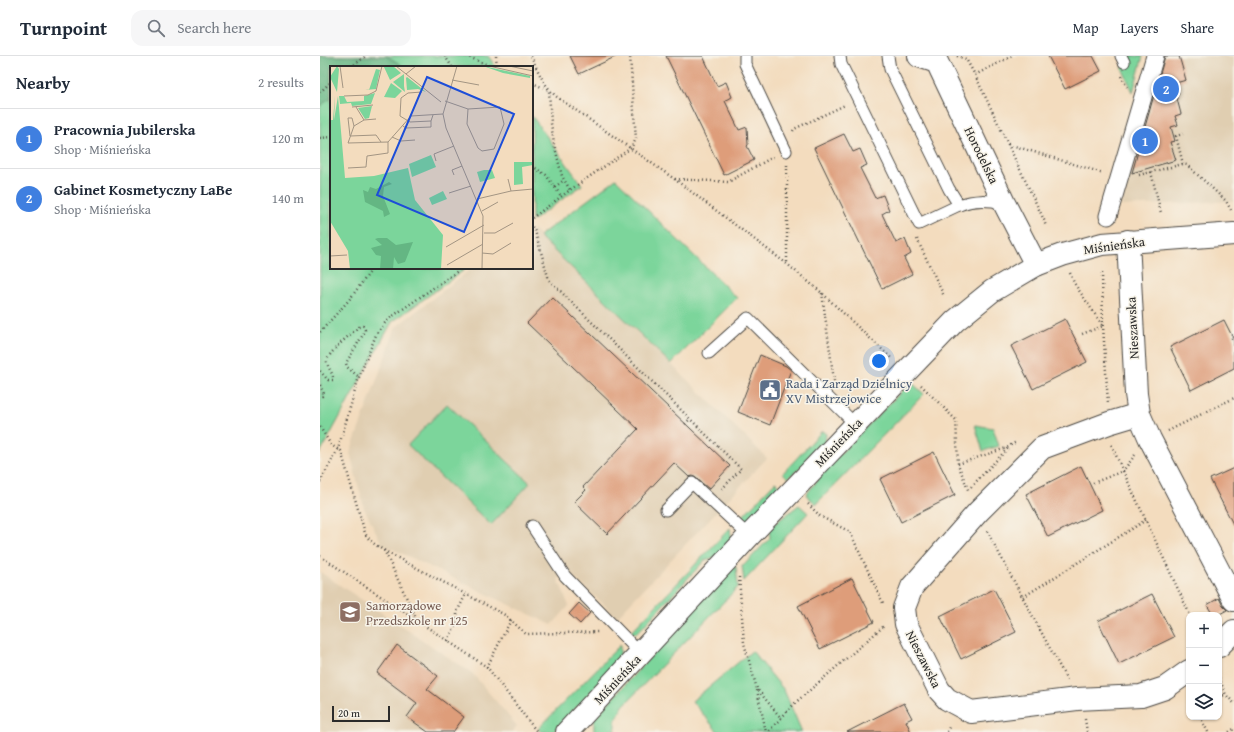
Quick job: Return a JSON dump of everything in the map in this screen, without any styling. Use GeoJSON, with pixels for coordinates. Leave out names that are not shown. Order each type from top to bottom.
{"type":"FeatureCollection","features":[{"type":"Feature","properties":{"kind":"street","name":"Horodelska"},"geometry":{"type":"LineString","coordinates":[[919,56],[937,62],[1004,203],[1036,265]]}},
{"type":"Feature","properties":{"kind":"street"},"geometry":{"type":"LineString","coordinates":[[1108,216],[1155,56]]}},
{"type":"Feature","properties":{"kind":"street","name":"Miśnieńska"},"geometry":{"type":"LineString","coordinates":[[572,730],[749,536],[955,321],[992,291],[1036,265],[1062,255],[1102,244],[1234,234]]}},
{"type":"Feature","properties":{"kind":"street","name":"Nieszawska"},"geometry":{"type":"LineString","coordinates":[[1128,241],[1136,394],[1139,414],[1150,439],[1234,600]]}},
{"type":"Feature","properties":{"kind":"street","name":"Nieszawska"},"geometry":{"type":"LineString","coordinates":[[1139,414],[1109,423],[1042,448],[978,512],[912,587],[904,608],[906,624],[939,690],[947,699],[971,712],[1077,699],[1141,696],[1165,688],[1186,673]]}},
{"type":"Feature","properties":{"kind":"street"},"geometry":{"type":"LineString","coordinates":[[1222,643],[1234,631]]}},
{"type":"Feature","properties":{"kind":"lane"},"geometry":{"type":"LineString","coordinates":[[745,56],[745,64],[786,151]]}},
{"type":"Feature","properties":{"kind":"lane"},"geometry":{"type":"LineString","coordinates":[[840,56],[841,64],[919,224],[959,205],[975,200],[988,200],[1004,203]]}},
{"type":"Feature","properties":{"kind":"lane"},"geometry":{"type":"LineString","coordinates":[[888,56],[890,69],[949,189],[959,205]]}},
{"type":"Feature","properties":{"kind":"lane"},"geometry":{"type":"LineString","coordinates":[[709,353],[748,318],[856,425]]}},
{"type":"Feature","properties":{"kind":"lane"},"geometry":{"type":"LineString","coordinates":[[666,510],[692,483],[749,536]]}},
{"type":"Feature","properties":{"kind":"lane"},"geometry":{"type":"LineString","coordinates":[[532,526],[565,576],[640,654]]}},
{"type":"Feature","properties":{"kind":"path"},"geometry":{"type":"LineString","coordinates":[[352,66],[366,56]]}},
{"type":"Feature","properties":{"kind":"path"},"geometry":{"type":"LineString","coordinates":[[446,56],[451,66]]}},
{"type":"Feature","properties":{"kind":"path"},"geometry":{"type":"LineString","coordinates":[[466,56],[491,66]]}},
{"type":"Feature","properties":{"kind":"path"},"geometry":{"type":"LineString","coordinates":[[531,56],[540,76],[549,90],[554,144],[564,179],[570,190]]}},
{"type":"Feature","properties":{"kind":"path"},"geometry":{"type":"LineString","coordinates":[[533,217],[631,148],[636,140],[630,56]]}},
{"type":"Feature","properties":{"kind":"path"},"geometry":{"type":"LineString","coordinates":[[956,56],[966,59],[975,75],[1046,227]]}},
{"type":"Feature","properties":{"kind":"path"},"geometry":{"type":"LineString","coordinates":[[975,75],[1012,56]]}},
{"type":"Feature","properties":{"kind":"path"},"geometry":{"type":"LineString","coordinates":[[320,92],[330,83]]}},
{"type":"Feature","properties":{"kind":"path"},"geometry":{"type":"LineString","coordinates":[[533,83],[549,90],[631,148],[787,264],[822,294],[886,354],[907,371],[956,420],[958,464],[968,490],[978,512],[1077,699],[1085,716],[1087,732]]}},
{"type":"Feature","properties":{"kind":"path"},"geometry":{"type":"LineString","coordinates":[[787,264],[786,151],[794,129],[858,99]]}},
{"type":"Feature","properties":{"kind":"path"},"geometry":{"type":"LineString","coordinates":[[1182,164],[1176,136],[1183,134]]}},
{"type":"Feature","properties":{"kind":"path"},"geometry":{"type":"LineString","coordinates":[[320,138],[330,137]]}},
{"type":"Feature","properties":{"kind":"path"},"geometry":{"type":"LineString","coordinates":[[1008,144],[1120,174],[1141,175],[1187,164],[1226,201],[1231,210]]}},
{"type":"Feature","properties":{"kind":"path"},"geometry":{"type":"LineString","coordinates":[[673,178],[728,182],[753,167],[786,151]]}},
{"type":"Feature","properties":{"kind":"path"},"geometry":{"type":"LineString","coordinates":[[533,167],[546,175],[562,196]]}},
{"type":"Feature","properties":{"kind":"path"},"geometry":{"type":"LineString","coordinates":[[1151,172],[1161,213]]}},
{"type":"Feature","properties":{"kind":"path"},"geometry":{"type":"LineString","coordinates":[[555,187],[564,179]]}},
{"type":"Feature","properties":{"kind":"path"},"geometry":{"type":"LineString","coordinates":[[533,228],[549,280],[741,468],[711,501]]}},
{"type":"Feature","properties":{"kind":"path"},"geometry":{"type":"LineString","coordinates":[[1062,255],[1074,283],[1103,326]]}},
{"type":"Feature","properties":{"kind":"path"},"geometry":{"type":"LineString","coordinates":[[320,332],[349,300],[372,269]]}},
{"type":"Feature","properties":{"kind":"path"},"geometry":{"type":"LineString","coordinates":[[320,482],[338,449],[359,377],[376,335],[385,323],[461,269]]}},
{"type":"Feature","properties":{"kind":"path"},"geometry":{"type":"LineString","coordinates":[[1093,483],[1123,470],[1110,441],[1103,326],[1102,273]]}},
{"type":"Feature","properties":{"kind":"path"},"geometry":{"type":"LineString","coordinates":[[822,294],[838,407]]}},
{"type":"Feature","properties":{"kind":"path"},"geometry":{"type":"LineString","coordinates":[[320,371],[328,380],[332,380],[333,377],[327,362],[329,355],[359,327],[363,326],[365,330],[364,333],[346,363],[347,367],[359,377]]}},
{"type":"Feature","properties":{"kind":"path"},"geometry":{"type":"LineString","coordinates":[[1082,334],[1103,326]]}},
{"type":"Feature","properties":{"kind":"path"},"geometry":{"type":"LineString","coordinates":[[320,385],[324,394],[320,396]]}},
{"type":"Feature","properties":{"kind":"path"},"geometry":{"type":"LineString","coordinates":[[685,424],[690,419]]}},
{"type":"Feature","properties":{"kind":"path"},"geometry":{"type":"LineString","coordinates":[[320,427],[331,445],[341,451],[365,533],[372,542],[383,550],[505,615],[526,634],[608,632],[622,636]]}},
{"type":"Feature","properties":{"kind":"path"},"geometry":{"type":"LineString","coordinates":[[968,490],[1009,447]]}},
{"type":"Feature","properties":{"kind":"path"},"geometry":{"type":"LineString","coordinates":[[806,503],[820,516],[850,532],[884,606]]}},
{"type":"Feature","properties":{"kind":"path"},"geometry":{"type":"LineString","coordinates":[[1023,597],[1146,520]]}},
{"type":"Feature","properties":{"kind":"path"},"geometry":{"type":"LineString","coordinates":[[383,550],[417,620]]}},
{"type":"Feature","properties":{"kind":"path"},"geometry":{"type":"LineString","coordinates":[[320,556],[487,667],[536,732]]}},
{"type":"Feature","properties":{"kind":"path"},"geometry":{"type":"LineString","coordinates":[[730,558],[739,567],[744,643],[767,732]]}},
{"type":"Feature","properties":{"kind":"path"},"geometry":{"type":"LineString","coordinates":[[448,641],[457,621],[457,612],[466,594]]}},
{"type":"Feature","properties":{"kind":"path"},"geometry":{"type":"LineString","coordinates":[[487,667],[511,620]]}},
{"type":"Feature","properties":{"kind":"path"},"geometry":{"type":"LineString","coordinates":[[767,732],[795,703],[891,620],[906,624]]}},
{"type":"Feature","properties":{"kind":"path"},"geometry":{"type":"LineString","coordinates":[[1221,684],[1226,695],[1234,703]]}},
{"type":"Feature","properties":{"kind":"path"},"geometry":{"type":"LineString","coordinates":[[757,689],[781,718]]}},
{"type":"Feature","properties":{"kind":"path"},"geometry":{"type":"LineString","coordinates":[[1222,696],[1226,695]]}},
{"type":"Feature","properties":{"kind":"path"},"geometry":{"type":"LineString","coordinates":[[1202,720],[1208,732]]}},
{"type":"Feature","properties":{"kind":"path"},"geometry":{"type":"LineString","coordinates":[[1229,732],[1234,729]]}},
{"type":"Feature","properties":{"kind":"shaded area"},"geometry":{"type":"Polygon","coordinates":[[[1163,56],[1234,56],[1234,201],[1121,206],[1163,56]]]}},
{"type":"Feature","properties":{"kind":"shaded area"},"geometry":{"type":"Polygon","coordinates":[[[533,229],[767,458],[617,617],[571,574],[558,579],[569,606],[552,625],[382,544],[364,508],[350,453],[396,327],[471,269],[533,269],[533,229]]]}},
{"type":"Feature","properties":{"kind":"shaded area","name":"Samorządowe Przedszkole nr 125"},"geometry":{"type":"Polygon","coordinates":[[[320,572],[472,673],[517,726],[512,732],[324,732],[320,729],[320,572]]]}},
{"type":"Feature","properties":{"kind":"green space"},"geometry":{"type":"Polygon","coordinates":[[[320,56],[488,56],[495,66],[330,66],[330,269],[466,269],[392,322],[320,453],[320,56]]]}},
{"type":"Feature","properties":{"kind":"green space"},"geometry":{"type":"Polygon","coordinates":[[[320,56],[386,56],[402,66],[330,66],[330,99],[320,106],[320,56]]]}},
{"type":"Feature","properties":{"kind":"green space"},"geometry":{"type":"Polygon","coordinates":[[[1128,56],[1143,56],[1133,92],[1122,68],[1129,65],[1128,56]]]}},
{"type":"Feature","properties":{"kind":"green space"},"geometry":{"type":"Polygon","coordinates":[[[533,117],[582,185],[533,220],[533,117]]]}},
{"type":"Feature","properties":{"kind":"green space"},"geometry":{"type":"Polygon","coordinates":[[[616,179],[737,298],[671,364],[539,236],[616,179]]]}},
{"type":"Feature","properties":{"kind":"green space"},"geometry":{"type":"Polygon","coordinates":[[[911,382],[924,394],[816,504],[806,495],[829,465],[911,382]]]}},
{"type":"Feature","properties":{"kind":"green space"},"geometry":{"type":"Polygon","coordinates":[[[447,404],[530,483],[491,525],[408,445],[447,404]]]}},
{"type":"Feature","properties":{"kind":"green space"},"geometry":{"type":"Polygon","coordinates":[[[975,425],[993,428],[999,446],[983,451],[975,425]]]}},
{"type":"Feature","properties":{"kind":"green space"},"geometry":{"type":"Polygon","coordinates":[[[822,431],[826,434],[825,445],[788,478],[783,473],[822,431]]]}},
{"type":"Feature","properties":{"kind":"green space"},"geometry":{"type":"Polygon","coordinates":[[[775,482],[780,486],[761,513],[750,522],[740,519],[775,482]]]}},
{"type":"Feature","properties":{"kind":"green space"},"geometry":{"type":"Polygon","coordinates":[[[799,505],[808,513],[744,581],[742,566],[770,538],[769,528],[799,505]]]}},
{"type":"Feature","properties":{"kind":"green space"},"geometry":{"type":"Polygon","coordinates":[[[730,528],[730,542],[726,550],[717,556],[705,560],[637,633],[630,633],[730,528]]]}},
{"type":"Feature","properties":{"kind":"green space"},"geometry":{"type":"Polygon","coordinates":[[[736,567],[738,587],[623,706],[615,721],[615,732],[594,732],[594,719],[731,568],[736,567]]]}},
{"type":"Feature","properties":{"kind":"green space"},"geometry":{"type":"Polygon","coordinates":[[[620,645],[620,656],[615,667],[553,732],[541,732],[538,729],[620,645]]]}},
{"type":"Feature","properties":{"kind":"green space"},"geometry":{"type":"Polygon","coordinates":[[[752,651],[784,690],[802,732],[718,732],[692,701],[752,651]]]}},
{"type":"Feature","properties":{"kind":"building"},"geometry":{"type":"Polygon","coordinates":[[[570,56],[617,56],[579,74],[570,56]]]}},
{"type":"Feature","properties":{"kind":"building"},"geometry":{"type":"Polygon","coordinates":[[[666,56],[703,56],[717,86],[726,82],[732,97],[725,101],[739,130],[747,127],[747,146],[754,160],[724,175],[666,56]]]}},
{"type":"Feature","properties":{"kind":"building"},"geometry":{"type":"Polygon","coordinates":[[[1048,56],[1093,56],[1101,71],[1065,89],[1048,56]]]}},
{"type":"Feature","properties":{"kind":"building"},"geometry":{"type":"Polygon","coordinates":[[[1165,56],[1179,56],[1186,80],[1176,83],[1179,94],[1176,95],[1181,114],[1175,116],[1178,125],[1171,127],[1175,141],[1170,142],[1176,160],[1132,173],[1165,56]]]}},
{"type":"Feature","properties":{"kind":"building"},"geometry":{"type":"Polygon","coordinates":[[[844,134],[853,152],[860,149],[867,165],[860,168],[875,198],[883,195],[889,210],[882,214],[896,243],[905,239],[911,254],[904,258],[912,274],[882,289],[814,148],[844,134]]]}},
{"type":"Feature","properties":{"kind":"building"},"geometry":{"type":"Polygon","coordinates":[[[552,297],[730,466],[709,489],[693,476],[689,477],[674,463],[607,534],[574,502],[586,490],[583,487],[638,429],[527,323],[552,297]]]}},
{"type":"Feature","properties":{"kind":"building"},"geometry":{"type":"Polygon","coordinates":[[[1065,319],[1087,362],[1033,389],[1011,346],[1065,319]]]}},
{"type":"Feature","properties":{"kind":"building"},"geometry":{"type":"Polygon","coordinates":[[[1224,320],[1234,340],[1234,368],[1191,390],[1170,347],[1224,320]]]}},
{"type":"Feature","properties":{"kind":"building"},"geometry":{"type":"Polygon","coordinates":[[[760,355],[786,366],[791,370],[770,425],[738,412],[760,355]]]}},
{"type":"Feature","properties":{"kind":"building"},"geometry":{"type":"Polygon","coordinates":[[[934,452],[955,495],[901,522],[880,479],[934,452]]]}},
{"type":"Feature","properties":{"kind":"building"},"geometry":{"type":"Polygon","coordinates":[[[1081,466],[1102,510],[1048,537],[1026,494],[1081,466]]]}},
{"type":"Feature","properties":{"kind":"building"},"geometry":{"type":"Polygon","coordinates":[[[1234,468],[1234,526],[1210,479],[1234,468]]]}},
{"type":"Feature","properties":{"kind":"building"},"geometry":{"type":"Polygon","coordinates":[[[852,578],[874,622],[820,649],[798,606],[852,578]]]}},
{"type":"Feature","properties":{"kind":"building"},"geometry":{"type":"Polygon","coordinates":[[[994,589],[1016,632],[961,659],[940,616],[994,589]]]}},
{"type":"Feature","properties":{"kind":"building"},"geometry":{"type":"Polygon","coordinates":[[[1152,594],[1174,637],[1119,664],[1098,621],[1152,594]]]}},
{"type":"Feature","properties":{"kind":"building"},"geometry":{"type":"Polygon","coordinates":[[[1219,598],[1227,610],[1222,613],[1211,612],[1207,605],[1219,598]]]}},
{"type":"Feature","properties":{"kind":"building"},"geometry":{"type":"Polygon","coordinates":[[[579,603],[590,613],[580,624],[569,614],[579,603]]]}},
{"type":"Feature","properties":{"kind":"building"},"geometry":{"type":"Polygon","coordinates":[[[397,645],[438,676],[427,689],[464,717],[453,732],[428,732],[407,717],[417,703],[377,673],[397,645]]]}},
{"type":"Feature","properties":{"kind":"building"},"geometry":{"type":"Polygon","coordinates":[[[904,703],[912,718],[906,721],[911,732],[847,732],[904,703]]]}},
{"type":"Feature","properties":{"kind":"place","name":"Gabinet Kosmetyczny LaBe"},"geometry":{"type":"Point","coordinates":[1166,89]}},
{"type":"Feature","properties":{"kind":"place","name":"Pracownia Jubilerska"},"geometry":{"type":"Point","coordinates":[1145,141]}},
{"type":"Feature","properties":{"kind":"place","name":"Rada i Zarząd Dzielnicy XV Mistrzejowice"},"geometry":{"type":"Point","coordinates":[770,390]}},
{"type":"Feature","properties":{"kind":"place","name":"Samorządowe Przedszkole nr 125"},"geometry":{"type":"Point","coordinates":[350,612]}}]}
